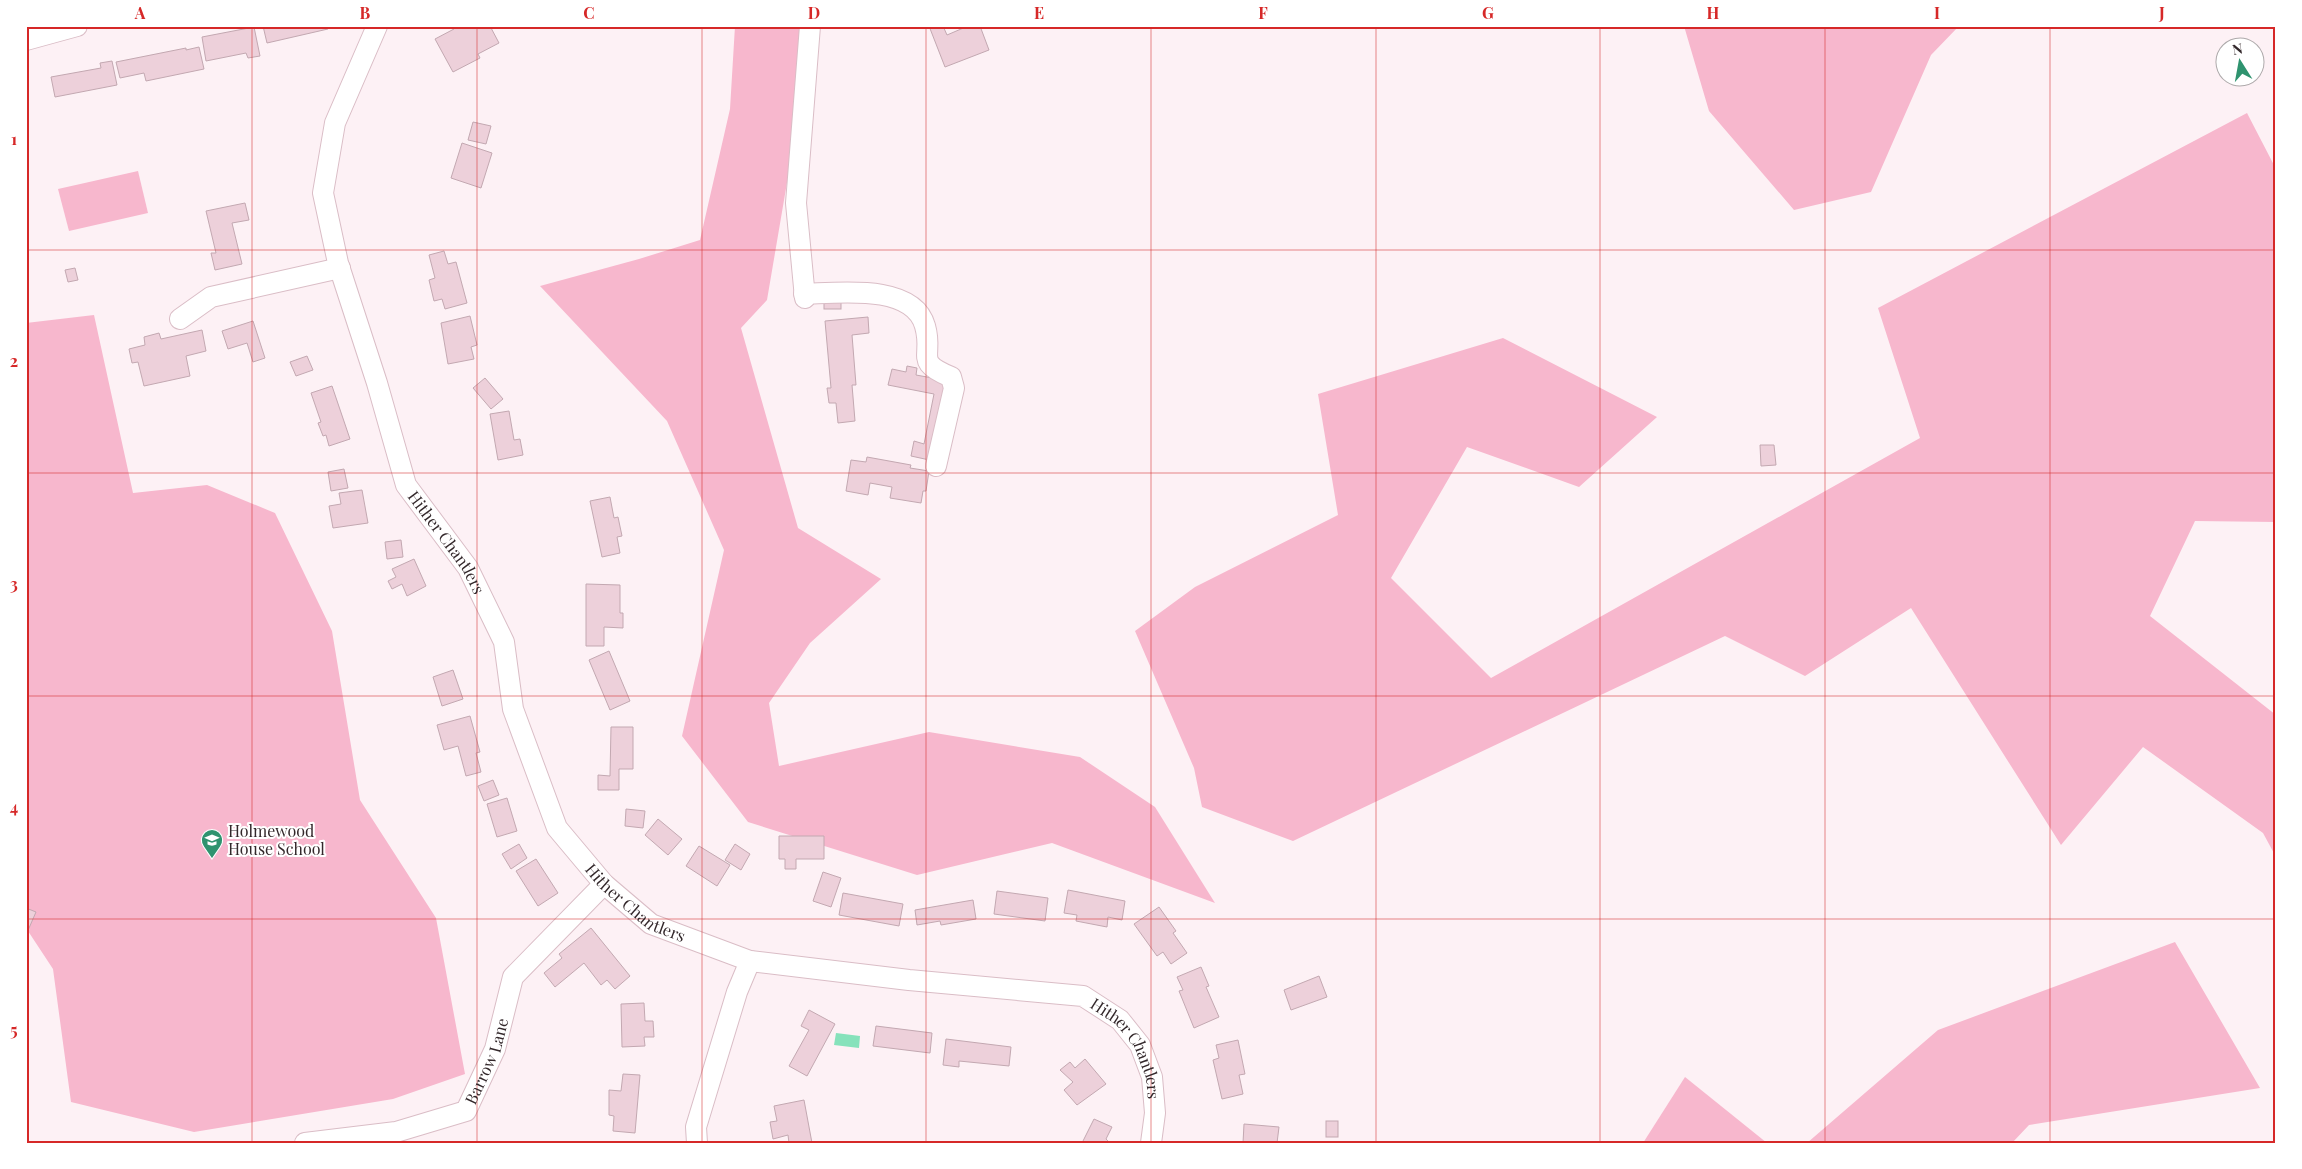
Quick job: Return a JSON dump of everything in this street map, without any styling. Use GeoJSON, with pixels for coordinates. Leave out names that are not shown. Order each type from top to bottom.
{"type":"FeatureCollection","features":[{"type":"Feature","properties":{"kind":"street"},"geometry":{"type":"LineString","coordinates":[[26,40],[77,26]]}},
{"type":"Feature","properties":{"kind":"street","name":"Hither Chantlers"},"geometry":{"type":"LineString","coordinates":[[377,26],[335,123],[324,192],[340,268],[406,485],[468,568],[504,642],[513,710],[557,828],[604,884],[652,924],[750,961],[909,980],[1083,996],[1120,1020],[1140,1045],[1152,1077],[1155,1113],[1151,1143]]}},
{"type":"Feature","properties":{"kind":"street"},"geometry":{"type":"LineString","coordinates":[[810,26],[796,203],[805,296],[878,294],[905,302],[920,316],[925,326],[928,362],[932,370],[951,378],[954,388],[936,466]]}},
{"type":"Feature","properties":{"kind":"street"},"geometry":{"type":"LineString","coordinates":[[180,319],[211,298],[340,268]]}},
{"type":"Feature","properties":{"kind":"street","name":"Barrow Lane"},"geometry":{"type":"LineString","coordinates":[[305,1143],[396,1132],[466,1111],[495,1049],[513,977],[604,884]]}},
{"type":"Feature","properties":{"kind":"street"},"geometry":{"type":"LineString","coordinates":[[697,1143],[696,1127],[737,992],[750,961]]}},
{"type":"Feature","properties":{"kind":"shaded area"},"geometry":{"type":"Polygon","coordinates":[[[735,26],[804,26],[806,71],[767,300],[741,328],[798,528],[881,579],[810,643],[769,703],[779,766],[929,732],[1080,757],[1155,807],[1215,903],[1052,843],[917,875],[748,822],[682,736],[724,550],[667,421],[540,286],[700,240],[730,109],[735,26]]]}},
{"type":"Feature","properties":{"kind":"shaded area"},"geometry":{"type":"Polygon","coordinates":[[[1684,26],[1959,26],[1931,55],[1871,192],[1794,210],[1709,111],[1684,26]]]}},
{"type":"Feature","properties":{"kind":"shaded area"},"geometry":{"type":"Polygon","coordinates":[[[2247,113],[2276,169],[2276,522],[2195,521],[2150,616],[2276,715],[2276,857],[2263,833],[2143,747],[2061,845],[1911,608],[1805,676],[1725,636],[1293,841],[1202,807],[1194,768],[1135,631],[1195,587],[1338,515],[1318,394],[1503,338],[1657,417],[1579,487],[1467,447],[1391,578],[1491,678],[1920,438],[1878,308],[2247,113]]]}},
{"type":"Feature","properties":{"kind":"shaded area"},"geometry":{"type":"Polygon","coordinates":[[[138,171],[148,213],[69,231],[58,189],[138,171]]]}},
{"type":"Feature","properties":{"kind":"shaded area","name":"Holmewood House School"},"geometry":{"type":"Polygon","coordinates":[[[94,315],[133,493],[207,485],[275,513],[332,631],[360,800],[436,918],[465,1074],[393,1099],[194,1132],[71,1102],[53,969],[26,928],[26,323],[94,315]]]}},
{"type":"Feature","properties":{"kind":"shaded area"},"geometry":{"type":"Polygon","coordinates":[[[2175,942],[2260,1088],[2029,1125],[2012,1143],[1807,1143],[1938,1030],[2175,942]]]}},
{"type":"Feature","properties":{"kind":"shaded area"},"geometry":{"type":"Polygon","coordinates":[[[836,1033],[860,1036],[859,1048],[834,1045],[836,1033]]]}},
{"type":"Feature","properties":{"kind":"shaded area"},"geometry":{"type":"Polygon","coordinates":[[[1685,1077],[1767,1143],[1643,1143],[1685,1077]]]}},
{"type":"Feature","properties":{"kind":"building"},"geometry":{"type":"Polygon","coordinates":[[[263,26],[328,26],[328,29],[267,43],[263,26]]]}},
{"type":"Feature","properties":{"kind":"building"},"geometry":{"type":"Polygon","coordinates":[[[454,26],[490,26],[499,43],[478,54],[480,58],[453,72],[435,39],[454,29],[454,26]]]}},
{"type":"Feature","properties":{"kind":"building"},"geometry":{"type":"Polygon","coordinates":[[[929,26],[943,26],[947,35],[968,26],[980,26],[989,50],[945,67],[929,26]]]}},
{"type":"Feature","properties":{"kind":"building"},"geometry":{"type":"Polygon","coordinates":[[[254,27],[260,56],[248,58],[246,53],[206,61],[202,37],[254,27]]]}},
{"type":"Feature","properties":{"kind":"building"},"geometry":{"type":"Polygon","coordinates":[[[199,47],[204,69],[146,81],[144,73],[120,78],[116,62],[199,47]]]}},
{"type":"Feature","properties":{"kind":"building"},"geometry":{"type":"Polygon","coordinates":[[[112,61],[117,85],[55,97],[51,77],[101,68],[100,63],[112,61]]]}},
{"type":"Feature","properties":{"kind":"building"},"geometry":{"type":"Polygon","coordinates":[[[473,122],[491,126],[486,144],[468,140],[473,122]]]}},
{"type":"Feature","properties":{"kind":"building"},"geometry":{"type":"Polygon","coordinates":[[[462,143],[492,153],[481,188],[451,178],[462,143]]]}},
{"type":"Feature","properties":{"kind":"building"},"geometry":{"type":"Polygon","coordinates":[[[245,203],[249,220],[232,223],[242,264],[215,270],[211,253],[216,253],[206,211],[245,203]]]}},
{"type":"Feature","properties":{"kind":"building"},"geometry":{"type":"Polygon","coordinates":[[[444,251],[448,264],[456,262],[467,303],[445,309],[442,299],[434,301],[429,280],[435,278],[429,255],[444,251]]]}},
{"type":"Feature","properties":{"kind":"building"},"geometry":{"type":"Polygon","coordinates":[[[75,268],[78,280],[68,282],[65,270],[75,268]]]}},
{"type":"Feature","properties":{"kind":"building"},"geometry":{"type":"Polygon","coordinates":[[[824,299],[841,299],[841,309],[824,309],[824,299]]]}},
{"type":"Feature","properties":{"kind":"building"},"geometry":{"type":"Polygon","coordinates":[[[470,316],[477,345],[471,347],[474,359],[448,364],[441,323],[470,316]]]}},
{"type":"Feature","properties":{"kind":"building"},"geometry":{"type":"Polygon","coordinates":[[[868,317],[869,333],[852,335],[856,385],[852,385],[855,421],[838,423],[836,403],[829,403],[827,388],[831,388],[825,321],[868,317]]]}},
{"type":"Feature","properties":{"kind":"building"},"geometry":{"type":"Polygon","coordinates":[[[253,321],[265,358],[253,362],[247,343],[228,349],[222,331],[253,321]]]}},
{"type":"Feature","properties":{"kind":"building"},"geometry":{"type":"Polygon","coordinates":[[[202,330],[206,351],[186,356],[190,376],[144,386],[138,362],[132,363],[129,349],[145,345],[144,337],[159,333],[161,339],[202,330]]]}},
{"type":"Feature","properties":{"kind":"building"},"geometry":{"type":"Polygon","coordinates":[[[307,356],[313,370],[296,376],[290,362],[307,356]]]}},
{"type":"Feature","properties":{"kind":"building"},"geometry":{"type":"Polygon","coordinates":[[[907,366],[917,368],[916,375],[949,381],[934,461],[911,456],[914,441],[924,444],[934,394],[888,385],[892,369],[906,372],[907,366]]]}},
{"type":"Feature","properties":{"kind":"building"},"geometry":{"type":"Polygon","coordinates":[[[485,378],[503,399],[491,409],[473,388],[485,378]]]}},
{"type":"Feature","properties":{"kind":"building"},"geometry":{"type":"Polygon","coordinates":[[[332,386],[350,439],[329,446],[326,435],[323,436],[318,423],[321,422],[311,393],[332,386]]]}},
{"type":"Feature","properties":{"kind":"building"},"geometry":{"type":"Polygon","coordinates":[[[509,411],[514,440],[520,439],[523,455],[498,460],[490,414],[509,411]]]}},
{"type":"Feature","properties":{"kind":"building"},"geometry":{"type":"Polygon","coordinates":[[[1760,445],[1774,445],[1776,465],[1761,466],[1760,445]]]}},
{"type":"Feature","properties":{"kind":"building"},"geometry":{"type":"Polygon","coordinates":[[[867,457],[911,465],[910,468],[929,471],[926,491],[923,491],[921,503],[890,498],[892,487],[870,483],[868,495],[846,491],[851,460],[866,462],[867,457]]]}},
{"type":"Feature","properties":{"kind":"building"},"geometry":{"type":"Polygon","coordinates":[[[344,469],[348,488],[331,491],[328,472],[344,469]]]}},
{"type":"Feature","properties":{"kind":"building"},"geometry":{"type":"Polygon","coordinates":[[[362,490],[368,523],[333,528],[329,506],[341,504],[339,493],[362,490]]]}},
{"type":"Feature","properties":{"kind":"building"},"geometry":{"type":"Polygon","coordinates":[[[610,497],[614,518],[618,517],[622,536],[617,537],[620,553],[602,557],[590,501],[610,497]]]}},
{"type":"Feature","properties":{"kind":"building"},"geometry":{"type":"Polygon","coordinates":[[[401,540],[403,557],[387,559],[385,542],[401,540]]]}},
{"type":"Feature","properties":{"kind":"building"},"geometry":{"type":"Polygon","coordinates":[[[414,559],[426,586],[407,596],[402,584],[392,589],[388,581],[396,577],[392,569],[414,559]]]}},
{"type":"Feature","properties":{"kind":"building"},"geometry":{"type":"Polygon","coordinates":[[[586,584],[620,585],[620,613],[623,613],[623,628],[604,627],[604,646],[586,646],[586,584]]]}},
{"type":"Feature","properties":{"kind":"building"},"geometry":{"type":"Polygon","coordinates":[[[609,651],[630,701],[610,710],[589,660],[609,651]]]}},
{"type":"Feature","properties":{"kind":"building"},"geometry":{"type":"Polygon","coordinates":[[[453,670],[463,699],[442,706],[433,677],[453,670]]]}},
{"type":"Feature","properties":{"kind":"building"},"geometry":{"type":"Polygon","coordinates":[[[470,716],[480,752],[476,753],[481,772],[466,776],[458,746],[444,750],[437,725],[470,716]]]}},
{"type":"Feature","properties":{"kind":"building"},"geometry":{"type":"Polygon","coordinates":[[[611,727],[633,727],[633,769],[619,769],[619,790],[598,790],[598,775],[610,776],[611,727]]]}},
{"type":"Feature","properties":{"kind":"building"},"geometry":{"type":"Polygon","coordinates":[[[493,780],[499,795],[484,801],[478,786],[493,780]]]}},
{"type":"Feature","properties":{"kind":"building"},"geometry":{"type":"Polygon","coordinates":[[[507,798],[517,831],[497,837],[487,804],[507,798]]]}},
{"type":"Feature","properties":{"kind":"building"},"geometry":{"type":"Polygon","coordinates":[[[626,809],[645,811],[643,828],[625,826],[626,809]]]}},
{"type":"Feature","properties":{"kind":"building"},"geometry":{"type":"Polygon","coordinates":[[[658,819],[682,839],[668,855],[645,835],[658,819]]]}},
{"type":"Feature","properties":{"kind":"building"},"geometry":{"type":"Polygon","coordinates":[[[779,836],[824,836],[824,859],[796,859],[796,869],[785,869],[785,859],[779,859],[779,836]]]}},
{"type":"Feature","properties":{"kind":"building"},"geometry":{"type":"Polygon","coordinates":[[[519,844],[527,858],[511,869],[502,854],[519,844]]]}},
{"type":"Feature","properties":{"kind":"building"},"geometry":{"type":"Polygon","coordinates":[[[735,844],[750,854],[741,870],[725,860],[735,844]]]}},
{"type":"Feature","properties":{"kind":"building"},"geometry":{"type":"Polygon","coordinates":[[[699,846],[730,865],[717,886],[686,866],[699,846]]]}},
{"type":"Feature","properties":{"kind":"building"},"geometry":{"type":"Polygon","coordinates":[[[536,859],[558,893],[538,906],[516,871],[536,859]]]}},
{"type":"Feature","properties":{"kind":"building"},"geometry":{"type":"Polygon","coordinates":[[[823,872],[841,878],[831,907],[813,901],[823,872]]]}},
{"type":"Feature","properties":{"kind":"building"},"geometry":{"type":"Polygon","coordinates":[[[1068,890],[1125,901],[1122,920],[1108,917],[1107,927],[1076,921],[1077,915],[1064,913],[1068,890]]]}},
{"type":"Feature","properties":{"kind":"building"},"geometry":{"type":"Polygon","coordinates":[[[997,891],[1048,898],[1045,921],[994,914],[997,891]]]}},
{"type":"Feature","properties":{"kind":"building"},"geometry":{"type":"Polygon","coordinates":[[[843,893],[903,904],[899,926],[839,915],[843,893]]]}},
{"type":"Feature","properties":{"kind":"building"},"geometry":{"type":"Polygon","coordinates":[[[973,900],[976,919],[941,925],[940,921],[917,925],[915,910],[973,900]]]}},
{"type":"Feature","properties":{"kind":"building"},"geometry":{"type":"Polygon","coordinates":[[[1159,907],[1176,931],[1173,933],[1187,953],[1171,964],[1163,952],[1157,956],[1134,924],[1159,907]]]}},
{"type":"Feature","properties":{"kind":"building"},"geometry":{"type":"Polygon","coordinates":[[[26,908],[36,912],[26,935],[26,908]]]}},
{"type":"Feature","properties":{"kind":"building"},"geometry":{"type":"Polygon","coordinates":[[[591,928],[630,976],[615,989],[607,980],[601,985],[584,963],[555,987],[544,973],[562,958],[559,954],[591,928]]]}},
{"type":"Feature","properties":{"kind":"building"},"geometry":{"type":"Polygon","coordinates":[[[1201,967],[1209,986],[1206,987],[1219,1017],[1194,1028],[1179,991],[1183,990],[1177,977],[1201,967]]]}},
{"type":"Feature","properties":{"kind":"building"},"geometry":{"type":"Polygon","coordinates":[[[1319,976],[1327,997],[1291,1010],[1284,990],[1319,976]]]}},
{"type":"Feature","properties":{"kind":"building"},"geometry":{"type":"Polygon","coordinates":[[[644,1003],[645,1021],[653,1021],[654,1037],[644,1037],[645,1046],[622,1047],[621,1004],[644,1003]]]}},
{"type":"Feature","properties":{"kind":"building"},"geometry":{"type":"Polygon","coordinates":[[[809,1010],[835,1024],[807,1076],[789,1066],[809,1030],[801,1026],[809,1010]]]}},
{"type":"Feature","properties":{"kind":"building"},"geometry":{"type":"Polygon","coordinates":[[[876,1026],[932,1033],[930,1053],[873,1046],[876,1026]]]}},
{"type":"Feature","properties":{"kind":"building"},"geometry":{"type":"Polygon","coordinates":[[[946,1039],[1011,1047],[1009,1066],[959,1061],[959,1067],[943,1065],[946,1039]]]}},
{"type":"Feature","properties":{"kind":"building"},"geometry":{"type":"Polygon","coordinates":[[[1238,1040],[1245,1074],[1239,1075],[1243,1094],[1222,1099],[1213,1060],[1219,1058],[1216,1045],[1238,1040]]]}},
{"type":"Feature","properties":{"kind":"building"},"geometry":{"type":"Polygon","coordinates":[[[1085,1059],[1106,1084],[1077,1105],[1064,1090],[1073,1082],[1060,1070],[1070,1062],[1075,1068],[1085,1059]]]}},
{"type":"Feature","properties":{"kind":"building"},"geometry":{"type":"Polygon","coordinates":[[[623,1074],[640,1075],[635,1133],[613,1131],[614,1116],[609,1115],[609,1090],[621,1091],[623,1074]]]}},
{"type":"Feature","properties":{"kind":"building"},"geometry":{"type":"Polygon","coordinates":[[[804,1100],[812,1143],[789,1143],[788,1135],[773,1139],[770,1122],[777,1121],[774,1106],[804,1100]]]}},
{"type":"Feature","properties":{"kind":"building"},"geometry":{"type":"Polygon","coordinates":[[[1094,1119],[1112,1127],[1106,1139],[1110,1143],[1082,1143],[1094,1119]]]}},
{"type":"Feature","properties":{"kind":"building"},"geometry":{"type":"Polygon","coordinates":[[[1326,1121],[1338,1121],[1338,1137],[1326,1137],[1326,1121]]]}},
{"type":"Feature","properties":{"kind":"building"},"geometry":{"type":"Polygon","coordinates":[[[1244,1124],[1279,1127],[1277,1143],[1243,1143],[1244,1124]]]}},
{"type":"Feature","properties":{"kind":"place","name":"Holmewood House School"},"geometry":{"type":"Point","coordinates":[212,859]}}]}
